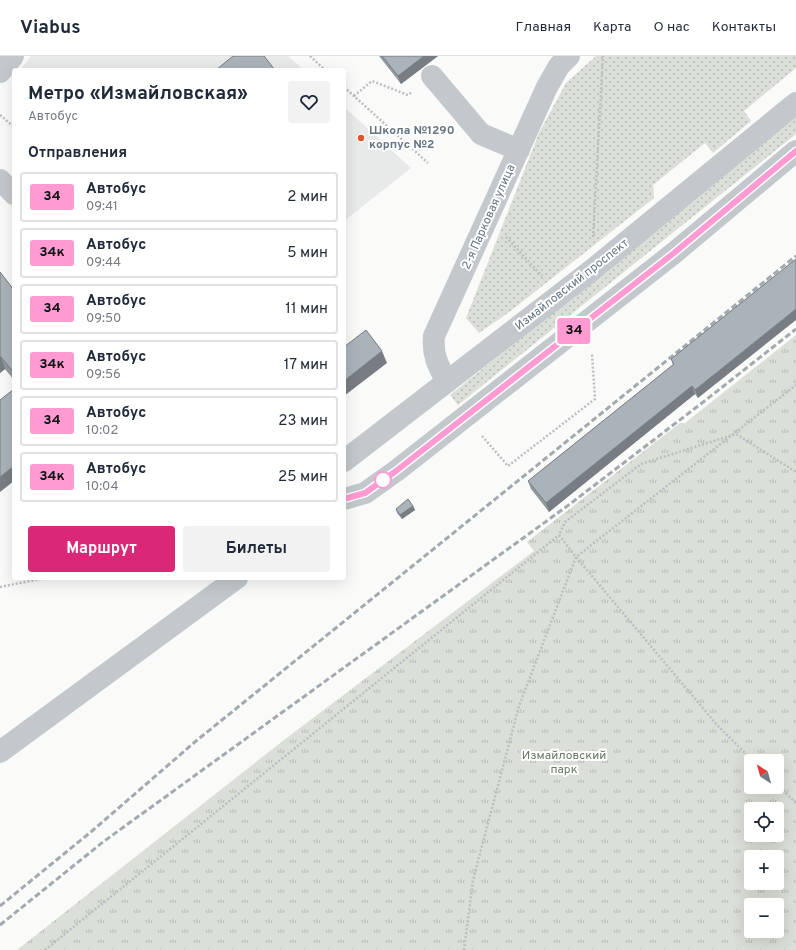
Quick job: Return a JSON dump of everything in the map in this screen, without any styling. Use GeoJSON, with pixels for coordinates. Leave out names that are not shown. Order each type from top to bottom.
{"type":"FeatureCollection","features":[{"type":"Feature","properties":{"kind":"street"},"geometry":{"type":"LineString","coordinates":[[0,72],[13,56]]}},
{"type":"Feature","properties":{"kind":"street","name":"2-я Парковая улица"},"geometry":{"type":"LineString","coordinates":[[447,382],[435,359],[433,346],[434,336],[547,87],[559,66],[569,56]]}},
{"type":"Feature","properties":{"kind":"street"},"geometry":{"type":"LineString","coordinates":[[432,76],[480,134],[519,150]]}},
{"type":"Feature","properties":{"kind":"street","name":"Измайловский проспект"},"geometry":{"type":"LineString","coordinates":[[346,459],[592,270],[796,103]]}},
{"type":"Feature","properties":{"kind":"street"},"geometry":{"type":"LineString","coordinates":[[346,498],[365,493],[396,471],[674,253],[796,151]]}},
{"type":"Feature","properties":{"kind":"street"},"geometry":{"type":"LineString","coordinates":[[0,180],[12,192]]}},
{"type":"Feature","properties":{"kind":"street"},"geometry":{"type":"LineString","coordinates":[[0,752],[234,580]]}},
{"type":"Feature","properties":{"kind":"path"},"geometry":{"type":"LineString","coordinates":[[310,56],[323,68]]}},
{"type":"Feature","properties":{"kind":"path"},"geometry":{"type":"LineString","coordinates":[[593,241],[603,56]]}},
{"type":"Feature","properties":{"kind":"path"},"geometry":{"type":"LineString","coordinates":[[354,96],[372,81],[408,95],[432,76]]}},
{"type":"Feature","properties":{"kind":"path"},"geometry":{"type":"LineString","coordinates":[[346,89],[428,163]]}},
{"type":"Feature","properties":{"kind":"path"},"geometry":{"type":"LineString","coordinates":[[0,115],[12,125]]}},
{"type":"Feature","properties":{"kind":"path"},"geometry":{"type":"LineString","coordinates":[[488,218],[544,279]]}},
{"type":"Feature","properties":{"kind":"path"},"geometry":{"type":"LineString","coordinates":[[484,437],[508,466],[595,399],[592,354]]}},
{"type":"Feature","properties":{"kind":"path"},"geometry":{"type":"LineString","coordinates":[[464,950],[473,880],[518,706],[576,557],[736,434],[796,385]]}},
{"type":"Feature","properties":{"kind":"path"},"geometry":{"type":"LineString","coordinates":[[45,950],[560,535],[565,522],[641,464],[736,434],[796,472]]}},
{"type":"Feature","properties":{"kind":"path"},"geometry":{"type":"LineString","coordinates":[[560,535],[576,557],[717,725],[746,754]]}},
{"type":"Feature","properties":{"kind":"path"},"geometry":{"type":"LineString","coordinates":[[0,587],[35,580]]}},
{"type":"Feature","properties":{"kind":"path"},"geometry":{"type":"LineString","coordinates":[[784,792],[796,803]]}},
{"type":"Feature","properties":{"kind":"shaded area"},"geometry":{"type":"Polygon","coordinates":[[[31,56],[288,56],[302,68],[22,68],[31,56]]]}},
{"type":"Feature","properties":{"kind":"shaded area","name":"Школа №1290 корпус №2"},"geometry":{"type":"Polygon","coordinates":[[[346,109],[411,168],[346,219],[346,109]]]}},
{"type":"Feature","properties":{"kind":"green space"},"geometry":{"type":"Polygon","coordinates":[[[596,56],[796,56],[796,68],[744,111],[751,121],[713,153],[705,143],[653,185],[654,198],[508,313],[479,333],[466,318],[539,133],[566,83],[596,56]]]}},
{"type":"Feature","properties":{"kind":"green space"},"geometry":{"type":"Polygon","coordinates":[[[796,117],[796,134],[458,405],[450,395],[796,117]]]}},
{"type":"Feature","properties":{"kind":"green space","name":"Измайловский парк"},"geometry":{"type":"Polygon","coordinates":[[[796,335],[796,950],[17,950],[284,740],[534,551],[527,542],[680,423],[685,423],[796,335]]]}},
{"type":"Feature","properties":{"kind":"building"},"geometry":{"type":"Polygon","coordinates":[[[233,56],[264,56],[273,68],[218,68],[233,56]]]}},
{"type":"Feature","properties":{"kind":"building"},"geometry":{"type":"Polygon","coordinates":[[[382,56],[424,56],[398,76],[382,56]]]}},
{"type":"Feature","properties":{"kind":"building"},"geometry":{"type":"Polygon","coordinates":[[[796,259],[796,309],[695,390],[692,386],[546,503],[528,481],[674,364],[671,359],[796,259]]]}},
{"type":"Feature","properties":{"kind":"building"},"geometry":{"type":"Polygon","coordinates":[[[0,272],[12,287],[12,371],[0,357],[0,272]]]}},
{"type":"Feature","properties":{"kind":"building"},"geometry":{"type":"Polygon","coordinates":[[[366,330],[382,351],[346,379],[346,345],[366,330]]]}},
{"type":"Feature","properties":{"kind":"building"},"geometry":{"type":"Polygon","coordinates":[[[12,391],[12,468],[0,477],[0,400],[12,391]]]}},
{"type":"Feature","properties":{"kind":"building"},"geometry":{"type":"Polygon","coordinates":[[[408,499],[413,506],[400,515],[396,509],[408,499]]]}},
{"type":"Feature","properties":{"kind":"railway"},"geometry":{"type":"LineString","coordinates":[[0,906],[92,831],[196,741],[796,256]]}},
{"type":"Feature","properties":{"kind":"railway"},"geometry":{"type":"LineString","coordinates":[[0,925],[103,842],[566,507],[796,329]]}},
{"type":"Feature","properties":{"kind":"bus line","name":"34"},"geometry":{"type":"LineString","coordinates":[[346,498],[365,493],[396,471],[674,253],[796,151]]}},
{"type":"Feature","properties":{"kind":"place","name":"Школа №1290 корпус №2"},"geometry":{"type":"Point","coordinates":[361,138]}}]}
